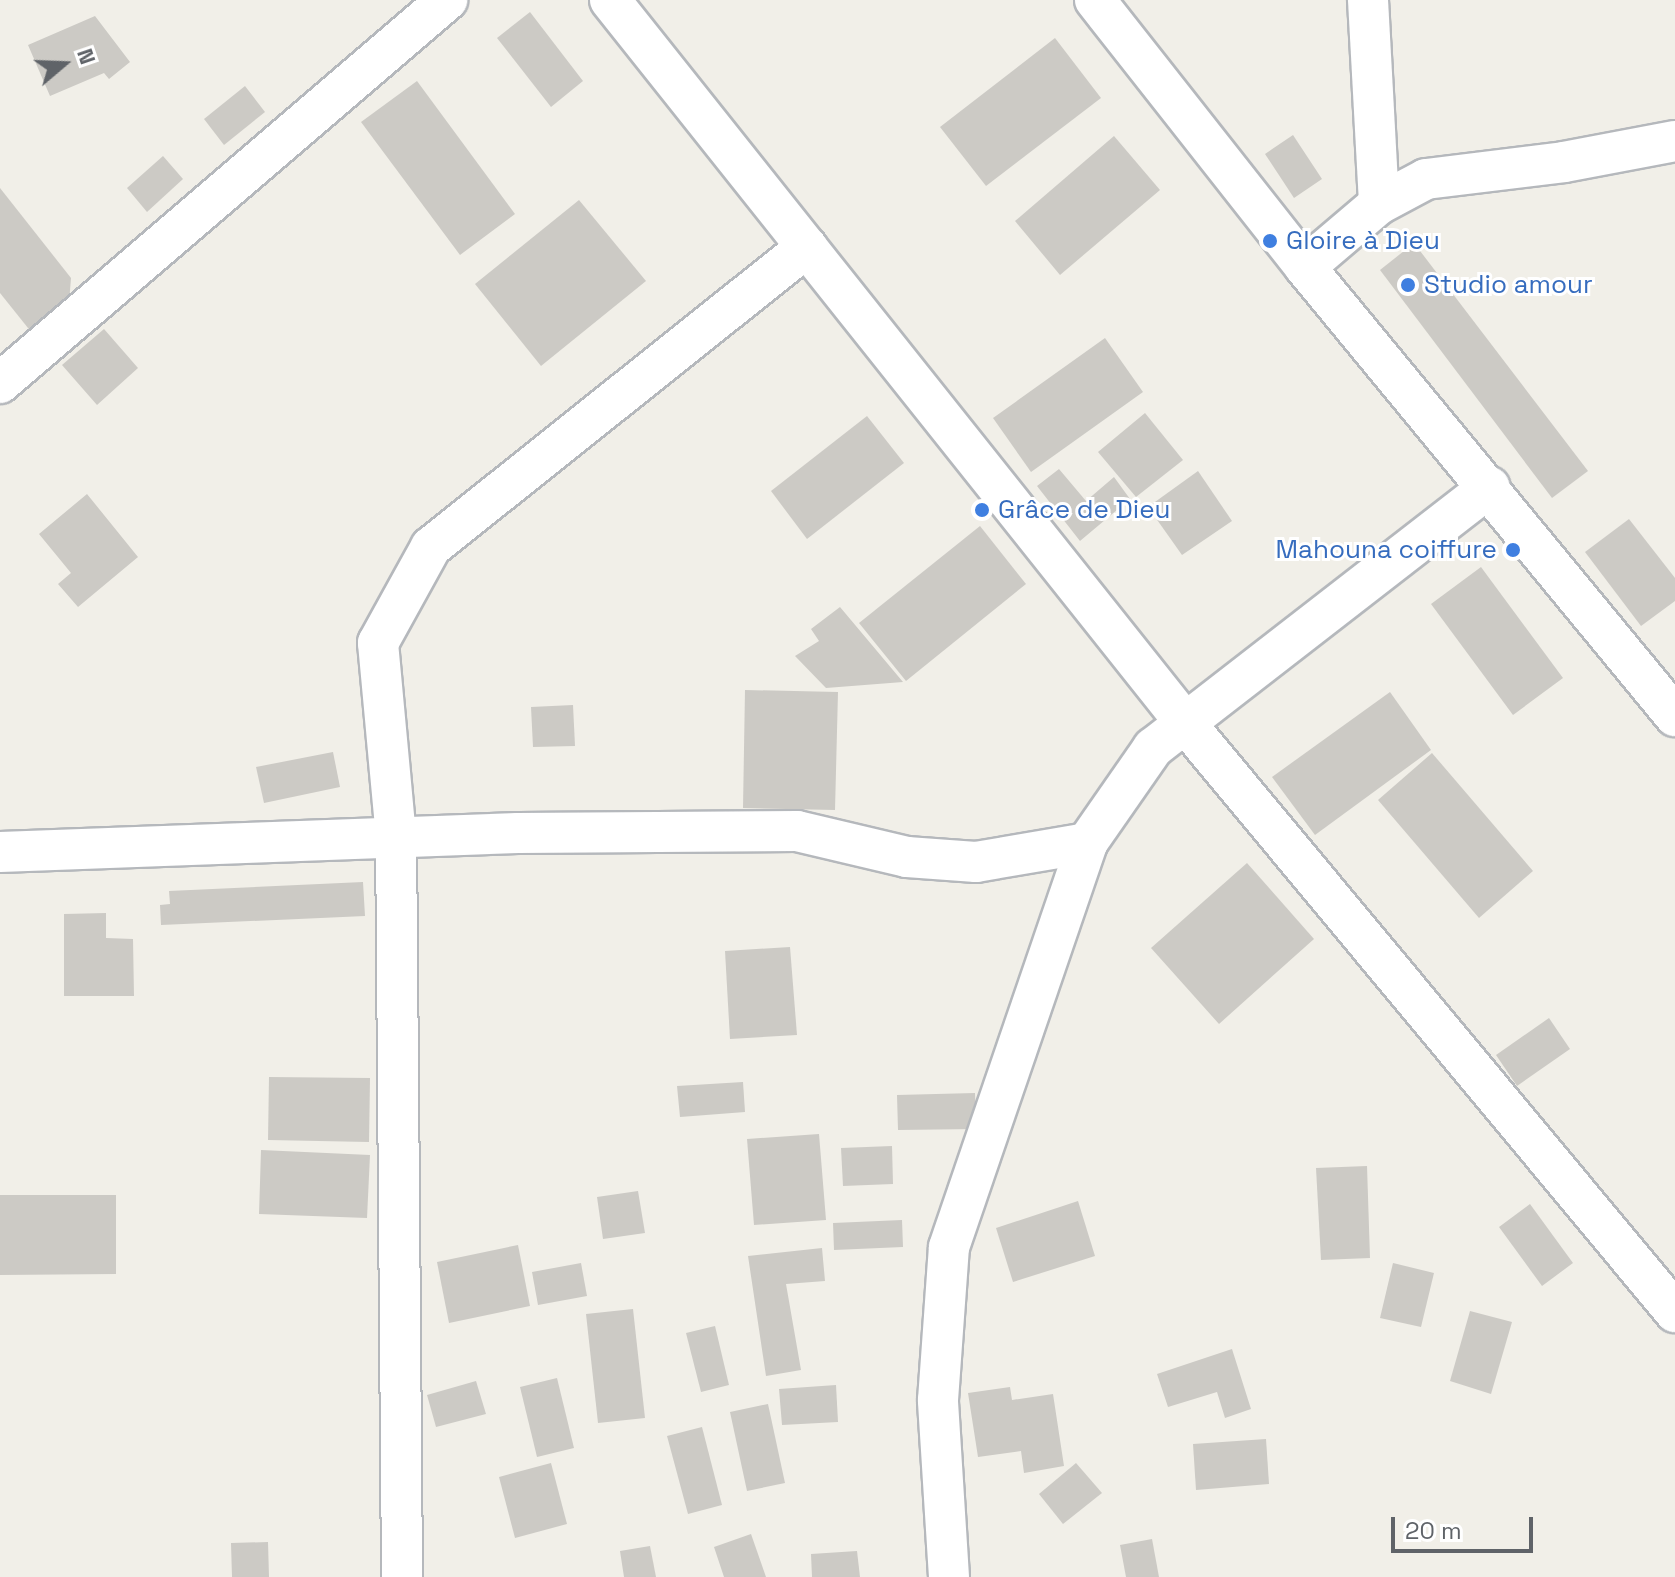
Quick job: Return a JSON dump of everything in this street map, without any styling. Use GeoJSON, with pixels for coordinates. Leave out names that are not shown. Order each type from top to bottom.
{"type":"FeatureCollection","features":[{"type":"Feature","properties":{"kind":"street"},"geometry":{"type":"LineString","coordinates":[[0,383],[447,0]]}},
{"type":"Feature","properties":{"kind":"street"},"geometry":{"type":"LineString","coordinates":[[610,0],[1186,724],[1675,1312]]}},
{"type":"Feature","properties":{"kind":"street"},"geometry":{"type":"LineString","coordinates":[[1095,0],[1305,267],[1490,487],[1675,716]]}},
{"type":"Feature","properties":{"kind":"street"},"geometry":{"type":"LineString","coordinates":[[1368,0],[1379,204]]}},
{"type":"Feature","properties":{"kind":"street"},"geometry":{"type":"LineString","coordinates":[[1305,267],[1379,204],[1426,179],[1564,162],[1675,141]]}},
{"type":"Feature","properties":{"kind":"street"},"geometry":{"type":"LineString","coordinates":[[402,1577],[396,837],[378,643],[431,547],[807,247]]}},
{"type":"Feature","properties":{"kind":"street"},"geometry":{"type":"LineString","coordinates":[[949,1577],[938,1400],[949,1247],[1087,843],[1153,748],[1490,487]]}},
{"type":"Feature","properties":{"kind":"street"},"geometry":{"type":"LineString","coordinates":[[0,852],[396,837],[797,831],[907,857],[976,862],[1087,843]]}},
{"type":"Feature","properties":{"kind":"building"},"geometry":{"type":"Polygon","coordinates":[[[530,12],[583,81],[551,107],[497,38],[530,12]]]}},
{"type":"Feature","properties":{"kind":"building"},"geometry":{"type":"Polygon","coordinates":[[[95,16],[130,62],[109,79],[104,73],[50,96],[28,45],[95,16]]]}},
{"type":"Feature","properties":{"kind":"building"},"geometry":{"type":"Polygon","coordinates":[[[1055,38],[1101,98],[986,186],[940,127],[1055,38]]]}},
{"type":"Feature","properties":{"kind":"building"},"geometry":{"type":"Polygon","coordinates":[[[417,81],[515,214],[460,255],[361,122],[417,81]]]}},
{"type":"Feature","properties":{"kind":"building"},"geometry":{"type":"Polygon","coordinates":[[[245,86],[265,112],[224,145],[204,119],[245,86]]]}},
{"type":"Feature","properties":{"kind":"building"},"geometry":{"type":"Polygon","coordinates":[[[1293,135],[1322,179],[1294,198],[1265,154],[1293,135]]]}},
{"type":"Feature","properties":{"kind":"building"},"geometry":{"type":"Polygon","coordinates":[[[1114,136],[1160,190],[1060,275],[1015,221],[1114,136]]]}},
{"type":"Feature","properties":{"kind":"building"},"geometry":{"type":"Polygon","coordinates":[[[163,156],[183,179],[147,212],[127,188],[163,156]]]}},
{"type":"Feature","properties":{"kind":"building"},"geometry":{"type":"Polygon","coordinates":[[[0,188],[71,278],[69,303],[32,333],[0,293],[0,188]]]}},
{"type":"Feature","properties":{"kind":"building"},"geometry":{"type":"Polygon","coordinates":[[[579,200],[646,281],[541,366],[475,284],[579,200]]]}},
{"type":"Feature","properties":{"kind":"building"},"geometry":{"type":"Polygon","coordinates":[[[1414,243],[1588,471],[1552,498],[1380,270],[1414,243]]]}},
{"type":"Feature","properties":{"kind":"building"},"geometry":{"type":"Polygon","coordinates":[[[104,329],[138,368],[97,405],[62,365],[104,329]]]}},
{"type":"Feature","properties":{"kind":"building"},"geometry":{"type":"Polygon","coordinates":[[[1105,338],[1143,392],[1031,472],[993,418],[1105,338]]]}},
{"type":"Feature","properties":{"kind":"building"},"geometry":{"type":"Polygon","coordinates":[[[1145,413],[1183,460],[1136,497],[1098,452],[1145,413]]]}},
{"type":"Feature","properties":{"kind":"building"},"geometry":{"type":"Polygon","coordinates":[[[867,416],[904,463],[807,539],[771,491],[867,416]]]}},
{"type":"Feature","properties":{"kind":"building"},"geometry":{"type":"Polygon","coordinates":[[[1059,469],[1086,501],[1114,477],[1130,499],[1080,541],[1037,486],[1059,469]]]}},
{"type":"Feature","properties":{"kind":"building"},"geometry":{"type":"Polygon","coordinates":[[[1198,471],[1232,521],[1182,555],[1148,507],[1198,471]]]}},
{"type":"Feature","properties":{"kind":"building"},"geometry":{"type":"Polygon","coordinates":[[[87,494],[138,557],[78,607],[58,584],[71,573],[39,534],[87,494]]]}},
{"type":"Feature","properties":{"kind":"building"},"geometry":{"type":"Polygon","coordinates":[[[1629,519],[1675,578],[1675,601],[1641,626],[1585,552],[1629,519]]]}},
{"type":"Feature","properties":{"kind":"building"},"geometry":{"type":"Polygon","coordinates":[[[980,526],[1026,584],[906,681],[859,623],[980,526]]]}},
{"type":"Feature","properties":{"kind":"building"},"geometry":{"type":"Polygon","coordinates":[[[1481,567],[1563,678],[1513,715],[1431,604],[1481,567]]]}},
{"type":"Feature","properties":{"kind":"building"},"geometry":{"type":"Polygon","coordinates":[[[840,607],[903,682],[826,688],[795,656],[819,641],[811,629],[840,607]]]}},
{"type":"Feature","properties":{"kind":"building"},"geometry":{"type":"Polygon","coordinates":[[[745,690],[838,692],[835,810],[743,808],[745,690]]]}},
{"type":"Feature","properties":{"kind":"building"},"geometry":{"type":"Polygon","coordinates":[[[1390,692],[1431,750],[1315,835],[1272,777],[1390,692]]]}},
{"type":"Feature","properties":{"kind":"building"},"geometry":{"type":"Polygon","coordinates":[[[573,705],[575,746],[533,747],[531,707],[573,705]]]}},
{"type":"Feature","properties":{"kind":"building"},"geometry":{"type":"Polygon","coordinates":[[[333,752],[340,787],[264,803],[256,767],[333,752]]]}},
{"type":"Feature","properties":{"kind":"building"},"geometry":{"type":"Polygon","coordinates":[[[1432,753],[1533,871],[1479,918],[1378,800],[1432,753]]]}},
{"type":"Feature","properties":{"kind":"building"},"geometry":{"type":"Polygon","coordinates":[[[1247,863],[1314,939],[1219,1024],[1151,948],[1247,863]]]}},
{"type":"Feature","properties":{"kind":"building"},"geometry":{"type":"Polygon","coordinates":[[[363,882],[365,916],[161,925],[160,905],[170,904],[169,891],[363,882]]]}},
{"type":"Feature","properties":{"kind":"building"},"geometry":{"type":"Polygon","coordinates":[[[106,913],[106,938],[133,939],[134,996],[64,996],[64,914],[106,913]]]}},
{"type":"Feature","properties":{"kind":"building"},"geometry":{"type":"Polygon","coordinates":[[[790,947],[797,1035],[730,1039],[725,951],[790,947]]]}},
{"type":"Feature","properties":{"kind":"building"},"geometry":{"type":"Polygon","coordinates":[[[1549,1018],[1570,1049],[1517,1086],[1496,1055],[1549,1018]]]}},
{"type":"Feature","properties":{"kind":"building"},"geometry":{"type":"Polygon","coordinates":[[[269,1077],[370,1078],[369,1142],[268,1140],[269,1077]]]}},
{"type":"Feature","properties":{"kind":"building"},"geometry":{"type":"Polygon","coordinates":[[[743,1082],[745,1112],[680,1117],[677,1086],[743,1082]]]}},
{"type":"Feature","properties":{"kind":"building"},"geometry":{"type":"Polygon","coordinates":[[[975,1093],[976,1129],[898,1130],[897,1095],[975,1093]]]}},
{"type":"Feature","properties":{"kind":"building"},"geometry":{"type":"Polygon","coordinates":[[[819,1134],[826,1220],[754,1225],[747,1139],[819,1134]]]}},
{"type":"Feature","properties":{"kind":"building"},"geometry":{"type":"Polygon","coordinates":[[[892,1146],[893,1184],[843,1186],[841,1148],[892,1146]]]}},
{"type":"Feature","properties":{"kind":"building"},"geometry":{"type":"Polygon","coordinates":[[[261,1150],[370,1155],[367,1218],[259,1214],[261,1150]]]}},
{"type":"Feature","properties":{"kind":"building"},"geometry":{"type":"Polygon","coordinates":[[[1367,1166],[1370,1258],[1321,1260],[1316,1168],[1367,1166]]]}},
{"type":"Feature","properties":{"kind":"building"},"geometry":{"type":"Polygon","coordinates":[[[638,1191],[645,1233],[603,1239],[597,1197],[638,1191]]]}},
{"type":"Feature","properties":{"kind":"building"},"geometry":{"type":"Polygon","coordinates":[[[0,1195],[116,1195],[116,1274],[0,1275],[0,1195]]]}},
{"type":"Feature","properties":{"kind":"building"},"geometry":{"type":"Polygon","coordinates":[[[1078,1201],[1095,1256],[1013,1282],[996,1228],[1078,1201]]]}},
{"type":"Feature","properties":{"kind":"building"},"geometry":{"type":"Polygon","coordinates":[[[1530,1204],[1573,1263],[1542,1286],[1499,1227],[1530,1204]]]}},
{"type":"Feature","properties":{"kind":"building"},"geometry":{"type":"Polygon","coordinates":[[[902,1220],[903,1247],[834,1250],[833,1223],[902,1220]]]}},
{"type":"Feature","properties":{"kind":"building"},"geometry":{"type":"Polygon","coordinates":[[[518,1245],[530,1306],[449,1323],[437,1262],[518,1245]]]}},
{"type":"Feature","properties":{"kind":"building"},"geometry":{"type":"Polygon","coordinates":[[[822,1248],[825,1281],[786,1284],[801,1370],[766,1376],[748,1256],[822,1248]]]}},
{"type":"Feature","properties":{"kind":"building"},"geometry":{"type":"Polygon","coordinates":[[[581,1263],[587,1296],[538,1305],[532,1272],[581,1263]]]}},
{"type":"Feature","properties":{"kind":"building"},"geometry":{"type":"Polygon","coordinates":[[[1393,1263],[1434,1273],[1421,1327],[1380,1318],[1393,1263]]]}},
{"type":"Feature","properties":{"kind":"building"},"geometry":{"type":"Polygon","coordinates":[[[633,1309],[645,1418],[598,1423],[586,1314],[633,1309]]]}},
{"type":"Feature","properties":{"kind":"building"},"geometry":{"type":"Polygon","coordinates":[[[1470,1311],[1512,1322],[1491,1394],[1450,1381],[1470,1311]]]}},
{"type":"Feature","properties":{"kind":"building"},"geometry":{"type":"Polygon","coordinates":[[[715,1326],[729,1385],[701,1392],[686,1333],[715,1326]]]}},
{"type":"Feature","properties":{"kind":"building"},"geometry":{"type":"Polygon","coordinates":[[[1232,1349],[1251,1409],[1225,1418],[1217,1392],[1168,1407],[1157,1374],[1232,1349]]]}},
{"type":"Feature","properties":{"kind":"building"},"geometry":{"type":"Polygon","coordinates":[[[557,1378],[574,1448],[537,1457],[520,1387],[557,1378]]]}},
{"type":"Feature","properties":{"kind":"building"},"geometry":{"type":"Polygon","coordinates":[[[476,1381],[486,1414],[436,1427],[427,1395],[476,1381]]]}},
{"type":"Feature","properties":{"kind":"building"},"geometry":{"type":"Polygon","coordinates":[[[836,1385],[838,1422],[782,1425],[779,1389],[836,1385]]]}},
{"type":"Feature","properties":{"kind":"building"},"geometry":{"type":"Polygon","coordinates":[[[1010,1387],[1012,1400],[1053,1394],[1064,1466],[1024,1473],[1021,1451],[978,1457],[968,1393],[1010,1387]]]}},
{"type":"Feature","properties":{"kind":"building"},"geometry":{"type":"Polygon","coordinates":[[[768,1404],[785,1483],[747,1491],[730,1412],[768,1404]]]}},
{"type":"Feature","properties":{"kind":"building"},"geometry":{"type":"Polygon","coordinates":[[[702,1427],[722,1505],[688,1514],[667,1436],[702,1427]]]}},
{"type":"Feature","properties":{"kind":"building"},"geometry":{"type":"Polygon","coordinates":[[[1266,1439],[1269,1484],[1196,1490],[1193,1444],[1266,1439]]]}},
{"type":"Feature","properties":{"kind":"building"},"geometry":{"type":"Polygon","coordinates":[[[551,1463],[567,1524],[515,1538],[499,1477],[551,1463]]]}},
{"type":"Feature","properties":{"kind":"building"},"geometry":{"type":"Polygon","coordinates":[[[1076,1463],[1102,1493],[1063,1524],[1039,1494],[1076,1463]]]}},
{"type":"Feature","properties":{"kind":"building"},"geometry":{"type":"Polygon","coordinates":[[[751,1534],[766,1577],[724,1577],[714,1547],[751,1534]]]}},
{"type":"Feature","properties":{"kind":"building"},"geometry":{"type":"Polygon","coordinates":[[[1152,1539],[1159,1577],[1126,1577],[1120,1545],[1152,1539]]]}},
{"type":"Feature","properties":{"kind":"building"},"geometry":{"type":"Polygon","coordinates":[[[268,1542],[269,1577],[232,1577],[231,1543],[268,1542]]]}},
{"type":"Feature","properties":{"kind":"building"},"geometry":{"type":"Polygon","coordinates":[[[650,1546],[656,1577],[624,1577],[620,1551],[650,1546]]]}},
{"type":"Feature","properties":{"kind":"building"},"geometry":{"type":"Polygon","coordinates":[[[857,1551],[860,1577],[812,1577],[811,1554],[857,1551]]]}},
{"type":"Feature","properties":{"kind":"place","name":"Gloire à Dieu"},"geometry":{"type":"Point","coordinates":[1270,241]}},
{"type":"Feature","properties":{"kind":"place","name":"Studio amour"},"geometry":{"type":"Point","coordinates":[1408,285]}},
{"type":"Feature","properties":{"kind":"place","name":"Grâce de Dieu"},"geometry":{"type":"Point","coordinates":[982,510]}},
{"type":"Feature","properties":{"kind":"place","name":"Mahouna coiffure"},"geometry":{"type":"Point","coordinates":[1513,550]}}]}
